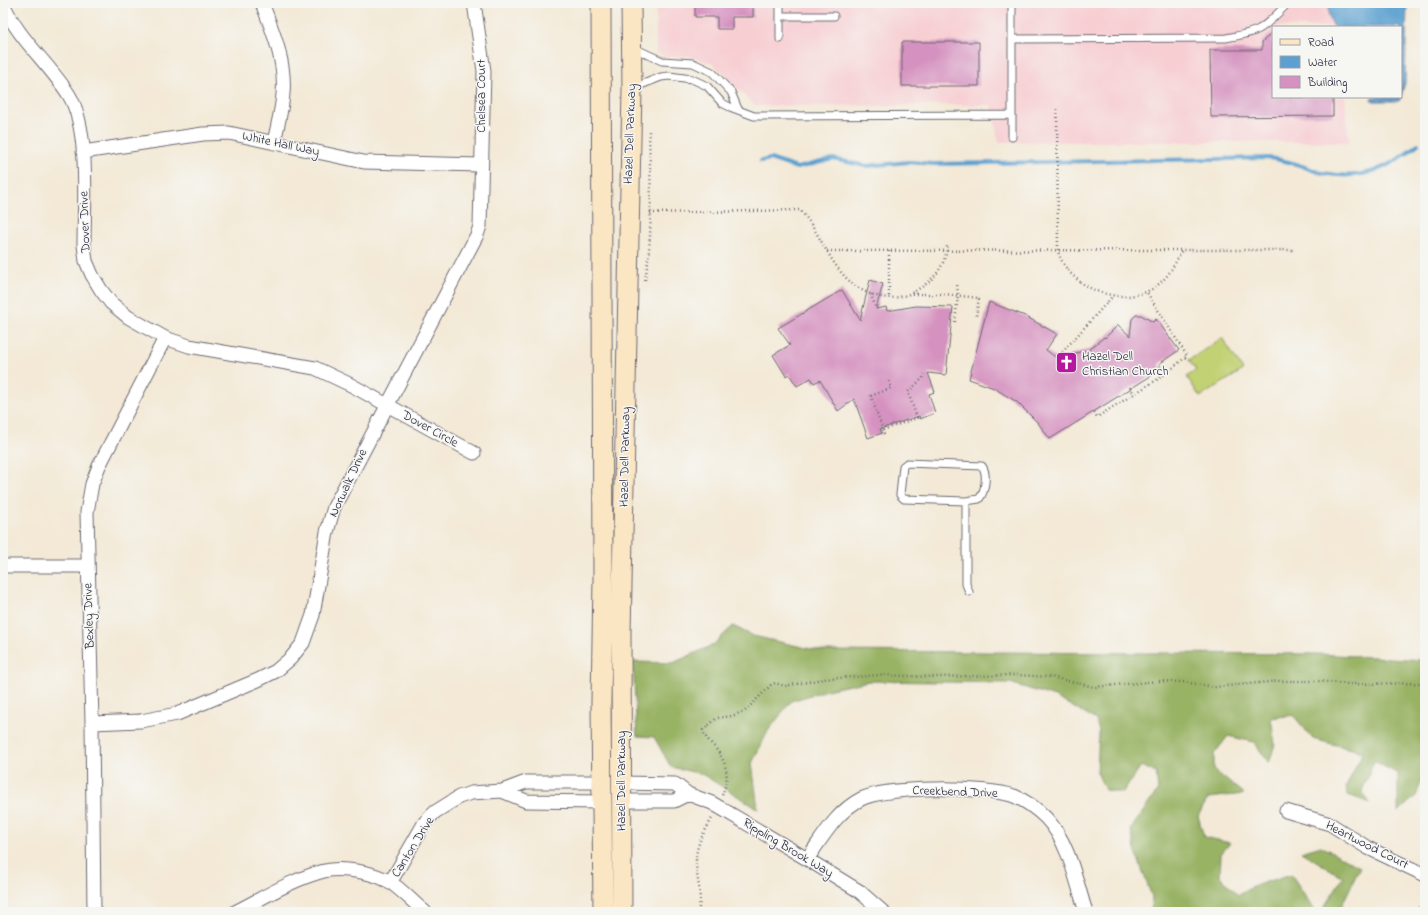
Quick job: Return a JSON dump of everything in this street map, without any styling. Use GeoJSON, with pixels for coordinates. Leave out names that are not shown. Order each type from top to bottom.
{"type":"FeatureCollection","features":[{"type":"Feature","properties":{"kind":"main road","name":"Hazel Dell Parkway"},"geometry":{"type":"LineString","coordinates":[[601,3],[612,792],[622,912]]}},
{"type":"Feature","properties":{"kind":"main road","name":"Hazel Dell Parkway"},"geometry":{"type":"LineString","coordinates":[[603,912],[612,792],[621,634],[632,88],[631,3]]}},
{"type":"Feature","properties":{"kind":"street","name":"Dover Drive"},"geometry":{"type":"LineString","coordinates":[[3,3],[18,31],[69,95],[78,111],[84,152],[84,245],[86,261],[100,290],[111,303],[128,317],[165,338],[189,346],[315,368],[351,385],[387,405]]}},
{"type":"Feature","properties":{"kind":"street"},"geometry":{"type":"LineString","coordinates":[[262,3],[275,38],[282,67],[283,93],[274,143]]}},
{"type":"Feature","properties":{"kind":"street","name":"Chelsea Court"},"geometry":{"type":"LineString","coordinates":[[474,3],[484,71],[480,165]]}},
{"type":"Feature","properties":{"kind":"street","name":"White Hall Way"},"geometry":{"type":"LineString","coordinates":[[84,152],[203,134],[229,134],[364,162],[480,165]]}},
{"type":"Feature","properties":{"kind":"street","name":"Norwalk Drive"},"geometry":{"type":"LineString","coordinates":[[92,723],[141,720],[177,714],[276,671],[291,658],[303,643],[312,615],[327,532],[334,507],[477,235],[480,226],[480,165]]}},
{"type":"Feature","properties":{"kind":"street","name":"Bexley Drive"},"geometry":{"type":"LineString","coordinates":[[94,912],[92,723],[87,512],[92,484],[99,466],[165,338]]}},
{"type":"Feature","properties":{"kind":"street","name":"Dover Circle"},"geometry":{"type":"LineString","coordinates":[[387,405],[474,453]]}},
{"type":"Feature","properties":{"kind":"street"},"geometry":{"type":"LineString","coordinates":[[3,566],[88,566]]}},
{"type":"Feature","properties":{"kind":"street","name":"Canton Drive"},"geometry":{"type":"LineString","coordinates":[[390,883],[425,822],[435,812],[459,797],[470,793],[502,791],[526,782],[612,792]]}},
{"type":"Feature","properties":{"kind":"street","name":"Rippling Brook Way"},"geometry":{"type":"LineString","coordinates":[[612,792],[675,784],[688,794],[717,806],[807,859],[859,891],[883,912]]}},
{"type":"Feature","properties":{"kind":"street","name":"Creekbend Drive"},"geometry":{"type":"LineString","coordinates":[[807,859],[839,815],[849,807],[868,796],[895,790],[994,791],[1014,796],[1024,801],[1040,813],[1054,828],[1064,848],[1086,912]]}},
{"type":"Feature","properties":{"kind":"street","name":"Canton Drive"},"geometry":{"type":"LineString","coordinates":[[502,791],[526,801],[612,792]]}},
{"type":"Feature","properties":{"kind":"street"},"geometry":{"type":"LineString","coordinates":[[612,792],[674,801],[688,794]]}},
{"type":"Feature","properties":{"kind":"street","name":"Heartwood Court"},"geometry":{"type":"LineString","coordinates":[[1286,811],[1330,824],[1368,848],[1425,875]]}},
{"type":"Feature","properties":{"kind":"street"},"geometry":{"type":"LineString","coordinates":[[235,912],[306,878],[326,871],[350,871],[374,876],[390,883],[425,912]]}},
{"type":"Feature","properties":{"kind":"lane"},"geometry":{"type":"LineString","coordinates":[[780,3],[780,39]]}},
{"type":"Feature","properties":{"kind":"lane"},"geometry":{"type":"LineString","coordinates":[[1012,3],[1012,137]]}},
{"type":"Feature","properties":{"kind":"lane"},"geometry":{"type":"LineString","coordinates":[[1013,39],[1226,38],[1251,34],[1265,27],[1285,6],[1285,3]]}},
{"type":"Feature","properties":{"kind":"lane"},"geometry":{"type":"LineString","coordinates":[[780,16],[834,16]]}},
{"type":"Feature","properties":{"kind":"lane"},"geometry":{"type":"LineString","coordinates":[[632,47],[662,62],[693,63],[712,72],[731,92],[738,109]]}},
{"type":"Feature","properties":{"kind":"lane"},"geometry":{"type":"LineString","coordinates":[[632,88],[661,77],[673,76],[692,79],[706,86],[722,102],[730,107],[754,116],[1012,115]]}},
{"type":"Feature","properties":{"kind":"lane"},"geometry":{"type":"LineString","coordinates":[[907,463],[982,466],[986,471],[983,494],[979,499],[966,501],[904,499],[900,495],[903,466],[907,463]]}},
{"type":"Feature","properties":{"kind":"lane"},"geometry":{"type":"LineString","coordinates":[[966,501],[966,584],[969,592]]}},
{"type":"Feature","properties":{"kind":"path"},"geometry":{"type":"LineString","coordinates":[[1057,109],[1056,172],[1058,251],[1065,266],[1086,287],[1098,292],[1125,296],[1146,291],[1163,280],[1173,268],[1182,250]]}},
{"type":"Feature","properties":{"kind":"path"},"geometry":{"type":"LineString","coordinates":[[649,127],[650,201]]}},
{"type":"Feature","properties":{"kind":"path"},"geometry":{"type":"LineString","coordinates":[[650,212],[800,210],[812,223],[838,269],[852,284],[864,292],[889,298],[912,294],[958,295],[979,298],[976,317]]}},
{"type":"Feature","properties":{"kind":"path"},"geometry":{"type":"LineString","coordinates":[[912,294],[929,283],[940,270],[946,251],[946,246]]}},
{"type":"Feature","properties":{"kind":"path"},"geometry":{"type":"LineString","coordinates":[[827,251],[1293,250]]}},
{"type":"Feature","properties":{"kind":"path"},"geometry":{"type":"LineString","coordinates":[[889,251],[889,298]]}},
{"type":"Feature","properties":{"kind":"path"},"geometry":{"type":"LineString","coordinates":[[955,322],[958,295],[957,284]]}},
{"type":"Feature","properties":{"kind":"path"},"geometry":{"type":"LineString","coordinates":[[1094,412],[1097,417],[1163,376],[1187,356],[1146,291]]}},
{"type":"Feature","properties":{"kind":"path"},"geometry":{"type":"LineString","coordinates":[[871,294],[876,309]]}},
{"type":"Feature","properties":{"kind":"path"},"geometry":{"type":"LineString","coordinates":[[1057,358],[1113,295]]}},
{"type":"Feature","properties":{"kind":"path"},"geometry":{"type":"LineString","coordinates":[[883,430],[917,418],[908,392],[923,378],[924,374]]}},
{"type":"Feature","properties":{"kind":"path"},"geometry":{"type":"LineString","coordinates":[[884,434],[872,396],[891,388],[889,381]]}},
{"type":"Feature","properties":{"kind":"path"},"geometry":{"type":"LineString","coordinates":[[1130,387],[1134,394]]}},
{"type":"Feature","properties":{"kind":"path"},"geometry":{"type":"LineString","coordinates":[[698,912],[702,899],[696,860],[698,845],[717,806],[724,789],[727,776],[724,761],[705,736],[703,730],[717,718],[732,716],[745,711],[771,685],[775,683],[785,686],[823,679],[881,675],[942,677],[1009,675],[1051,677],[1094,687],[1159,681],[1183,682],[1215,687],[1279,681],[1318,681],[1350,684],[1425,683]]}},
{"type":"Feature","properties":{"kind":"shaded area"},"geometry":{"type":"Polygon","coordinates":[[[656,3],[1337,3],[1339,26],[1272,26],[1272,98],[1345,98],[1349,142],[999,142],[991,105],[755,106],[713,64],[688,56],[666,57],[656,52],[656,3]]]}},
{"type":"Feature","properties":{"kind":"green space"},"geometry":{"type":"Polygon","coordinates":[[[1222,338],[1243,370],[1200,397],[1187,377],[1196,370],[1189,360],[1222,338]]]}},
{"type":"Feature","properties":{"kind":"green space"},"geometry":{"type":"Polygon","coordinates":[[[733,626],[753,636],[820,651],[1318,654],[1425,660],[1425,771],[1416,796],[1398,812],[1398,774],[1374,761],[1362,791],[1370,803],[1348,795],[1346,787],[1363,752],[1313,739],[1293,715],[1271,718],[1275,744],[1269,763],[1254,742],[1228,736],[1214,754],[1214,770],[1244,794],[1208,798],[1198,816],[1204,837],[1230,843],[1221,854],[1220,876],[1238,895],[1254,886],[1291,874],[1316,912],[1151,912],[1152,897],[1135,850],[1131,829],[1158,790],[1156,773],[1141,766],[1122,793],[1105,790],[1097,772],[1099,732],[1096,720],[1055,697],[1010,683],[869,681],[831,689],[791,701],[768,731],[752,763],[758,809],[702,774],[671,767],[654,737],[637,736],[633,662],[673,663],[713,645],[733,626]]]}},
{"type":"Feature","properties":{"kind":"green space"},"geometry":{"type":"Polygon","coordinates":[[[1321,846],[1360,867],[1341,907],[1342,912],[1321,912],[1343,877],[1301,852],[1321,846]]]}},
{"type":"Feature","properties":{"kind":"water"},"geometry":{"type":"Polygon","coordinates":[[[1328,3],[1407,3],[1405,83],[1402,93],[1402,26],[1334,26],[1329,17],[1328,3]]]}},
{"type":"Feature","properties":{"kind":"water"},"geometry":{"type":"Polygon","coordinates":[[[1372,98],[1400,98],[1399,101],[1371,101],[1372,98]]]}},
{"type":"Feature","properties":{"kind":"building"},"geometry":{"type":"Polygon","coordinates":[[[695,3],[753,3],[753,17],[732,17],[732,29],[717,29],[717,17],[695,17],[695,3]]]}},
{"type":"Feature","properties":{"kind":"building"},"geometry":{"type":"Polygon","coordinates":[[[1272,33],[1272,98],[1333,98],[1333,116],[1211,117],[1210,50],[1262,50],[1262,42],[1272,33]]]}},
{"type":"Feature","properties":{"kind":"building"},"geometry":{"type":"Polygon","coordinates":[[[902,42],[979,42],[979,86],[902,86],[902,42]]]}},
{"type":"Feature","properties":{"kind":"building"},"geometry":{"type":"Polygon","coordinates":[[[870,280],[883,284],[876,309],[886,307],[887,311],[916,306],[953,307],[946,375],[928,373],[935,392],[929,394],[935,413],[920,419],[919,416],[880,429],[882,433],[868,438],[854,399],[838,411],[820,380],[814,383],[811,378],[797,386],[789,374],[786,376],[773,355],[790,345],[778,328],[842,290],[860,320],[870,280]]]}},
{"type":"Feature","properties":{"kind":"building"},"geometry":{"type":"Polygon","coordinates":[[[989,302],[1025,316],[1057,334],[1046,350],[1062,362],[1069,355],[1090,349],[1104,337],[1105,338],[1118,325],[1130,336],[1132,319],[1136,315],[1141,315],[1153,322],[1156,319],[1179,350],[1159,364],[1162,369],[1050,439],[1038,423],[1017,402],[994,388],[969,379],[989,302]]]}},
{"type":"Feature","properties":{"kind":"waterway"},"geometry":{"type":"LineString","coordinates":[[761,161],[770,159],[797,168],[833,159],[866,166],[909,162],[934,164],[1270,158],[1294,163],[1320,172],[1337,175],[1350,175],[1363,174],[1385,166],[1407,153],[1418,144]]}},
{"type":"Feature","properties":{"kind":"place","name":"Hazel Dell Christian Church"},"geometry":{"type":"Point","coordinates":[1067,363]}}]}
